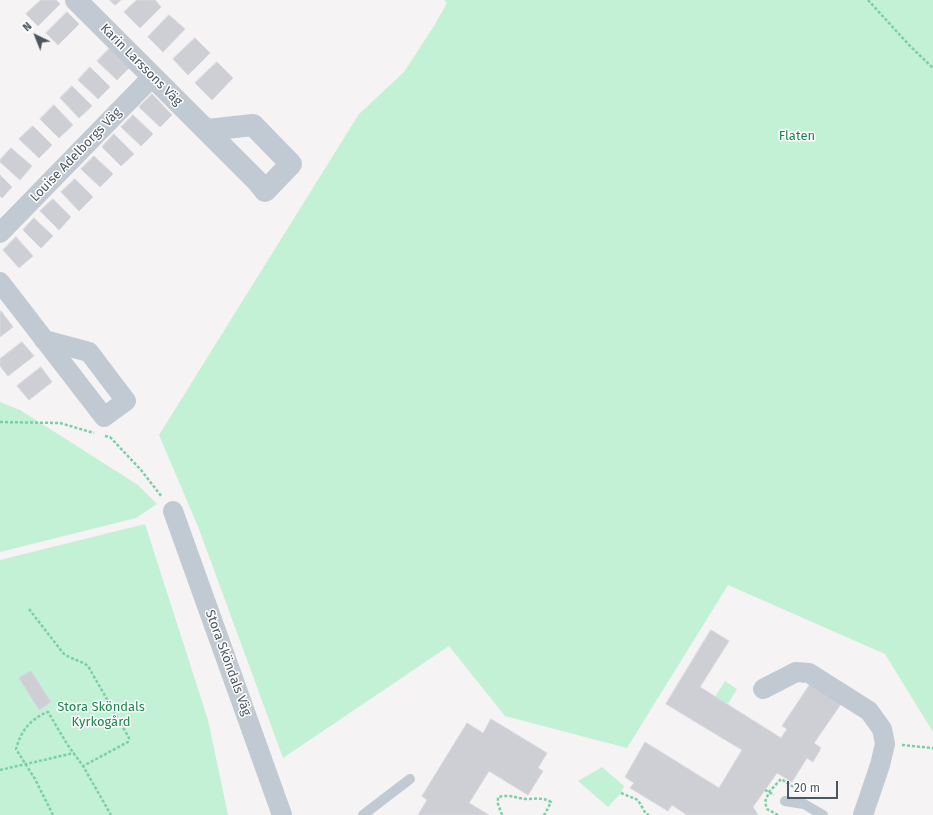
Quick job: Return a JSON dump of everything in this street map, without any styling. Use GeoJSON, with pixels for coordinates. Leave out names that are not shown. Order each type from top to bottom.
{"type":"FeatureCollection","features":[{"type":"Feature","properties":{"kind":"street","name":"Karin Larssons Väg"},"geometry":{"type":"LineString","coordinates":[[76,0],[206,130]]}},
{"type":"Feature","properties":{"kind":"street","name":"Louise Adelborgs Väg"},"geometry":{"type":"LineString","coordinates":[[0,233],[153,76]]}},
{"type":"Feature","properties":{"kind":"street"},"geometry":{"type":"LineString","coordinates":[[0,282],[44,340]]}},
{"type":"Feature","properties":{"kind":"street","name":"Stora Sköndals Väg"},"geometry":{"type":"LineString","coordinates":[[173,511],[282,815]]}},
{"type":"Feature","properties":{"kind":"street"},"geometry":{"type":"LineString","coordinates":[[763,689],[796,672],[809,673],[869,711],[882,729],[885,744],[880,765],[863,815]]}},
{"type":"Feature","properties":{"kind":"lane"},"geometry":{"type":"LineString","coordinates":[[363,815],[410,779]]}},
{"type":"Feature","properties":{"kind":"lane"},"geometry":{"type":"LineString","coordinates":[[785,801],[804,804],[823,815]]}},
{"type":"Feature","properties":{"kind":"path"},"geometry":{"type":"LineString","coordinates":[[868,0],[909,45],[933,68]]}},
{"type":"Feature","properties":{"kind":"path"},"geometry":{"type":"LineString","coordinates":[[0,422],[60,423],[110,437],[141,470],[173,511]]}},
{"type":"Feature","properties":{"kind":"path"},"geometry":{"type":"LineString","coordinates":[[29,609],[63,653],[83,662],[88,666],[129,738],[128,742],[83,766]]}},
{"type":"Feature","properties":{"kind":"path"},"geometry":{"type":"LineString","coordinates":[[53,815],[26,764],[16,749],[23,730],[39,716],[48,712],[83,766],[111,815]]}},
{"type":"Feature","properties":{"kind":"path"},"geometry":{"type":"LineString","coordinates":[[885,744],[933,748]]}},
{"type":"Feature","properties":{"kind":"path"},"geometry":{"type":"LineString","coordinates":[[0,770],[74,753]]}},
{"type":"Feature","properties":{"kind":"path"},"geometry":{"type":"LineString","coordinates":[[621,793],[638,800],[646,814],[649,815]]}},
{"type":"Feature","properties":{"kind":"path"},"geometry":{"type":"LineString","coordinates":[[502,815],[498,804],[498,797],[508,795],[526,799],[544,798],[551,802],[543,815]]}},
{"type":"Feature","properties":{"kind":"green space","name":"Flaten"},"geometry":{"type":"Polygon","coordinates":[[[444,0],[933,0],[933,732],[885,654],[728,585],[627,748],[505,716],[449,646],[283,758],[199,529],[159,435],[359,114],[404,72],[447,3],[444,0]]]}},
{"type":"Feature","properties":{"kind":"green space"},"geometry":{"type":"Polygon","coordinates":[[[0,402],[20,410],[138,485],[157,504],[136,518],[0,552],[0,402]]]}},
{"type":"Feature","properties":{"kind":"green space","name":"Stora Sköndals Kyrkogård"},"geometry":{"type":"Polygon","coordinates":[[[145,524],[208,720],[228,815],[0,815],[0,560],[145,524]]]}},
{"type":"Feature","properties":{"kind":"green space"},"geometry":{"type":"Polygon","coordinates":[[[725,681],[737,689],[728,704],[715,697],[725,681]]]}},
{"type":"Feature","properties":{"kind":"green space"},"geometry":{"type":"Polygon","coordinates":[[[602,767],[624,786],[621,793],[608,807],[578,781],[602,767]]]}},
{"type":"Feature","properties":{"kind":"building"},"geometry":{"type":"Polygon","coordinates":[[[41,0],[56,0],[60,4],[38,26],[26,14],[41,0]]]}},
{"type":"Feature","properties":{"kind":"building"},"geometry":{"type":"Polygon","coordinates":[[[110,0],[121,0],[115,5],[110,0]]]}},
{"type":"Feature","properties":{"kind":"building"},"geometry":{"type":"Polygon","coordinates":[[[137,0],[155,0],[161,7],[140,28],[124,12],[137,0]]]}},
{"type":"Feature","properties":{"kind":"building"},"geometry":{"type":"Polygon","coordinates":[[[67,12],[79,24],[58,45],[46,33],[67,12]]]}},
{"type":"Feature","properties":{"kind":"building"},"geometry":{"type":"Polygon","coordinates":[[[169,15],[185,29],[163,52],[148,37],[169,15]]]}},
{"type":"Feature","properties":{"kind":"building"},"geometry":{"type":"Polygon","coordinates":[[[195,38],[210,53],[188,75],[173,59],[195,38]]]}},
{"type":"Feature","properties":{"kind":"building"},"geometry":{"type":"Polygon","coordinates":[[[110,48],[130,67],[117,80],[97,61],[110,48]]]}},
{"type":"Feature","properties":{"kind":"building"},"geometry":{"type":"Polygon","coordinates":[[[217,62],[233,78],[212,100],[195,83],[217,62]]]}},
{"type":"Feature","properties":{"kind":"building"},"geometry":{"type":"Polygon","coordinates":[[[90,67],[110,87],[98,99],[78,80],[90,67]]]}},
{"type":"Feature","properties":{"kind":"building"},"geometry":{"type":"Polygon","coordinates":[[[72,86],[92,106],[79,118],[60,98],[72,86]]]}},
{"type":"Feature","properties":{"kind":"building"},"geometry":{"type":"Polygon","coordinates":[[[152,94],[172,115],[160,127],[139,107],[152,94]]]}},
{"type":"Feature","properties":{"kind":"building"},"geometry":{"type":"Polygon","coordinates":[[[54,105],[73,125],[59,138],[40,119],[54,105]]]}},
{"type":"Feature","properties":{"kind":"building"},"geometry":{"type":"Polygon","coordinates":[[[133,115],[153,134],[141,146],[121,127],[133,115]]]}},
{"type":"Feature","properties":{"kind":"building"},"geometry":{"type":"Polygon","coordinates":[[[33,126],[52,145],[39,158],[19,139],[33,126]]]}},
{"type":"Feature","properties":{"kind":"building"},"geometry":{"type":"Polygon","coordinates":[[[114,134],[134,154],[121,166],[102,147],[114,134]]]}},
{"type":"Feature","properties":{"kind":"building"},"geometry":{"type":"Polygon","coordinates":[[[11,148],[32,166],[20,180],[0,162],[0,160],[11,148]]]}},
{"type":"Feature","properties":{"kind":"building"},"geometry":{"type":"Polygon","coordinates":[[[94,156],[113,174],[100,187],[81,169],[94,156]]]}},
{"type":"Feature","properties":{"kind":"building"},"geometry":{"type":"Polygon","coordinates":[[[0,175],[12,187],[2,198],[0,196],[0,175]]]}},
{"type":"Feature","properties":{"kind":"building"},"geometry":{"type":"Polygon","coordinates":[[[75,179],[93,197],[79,211],[61,192],[75,179]]]}},
{"type":"Feature","properties":{"kind":"building"},"geometry":{"type":"Polygon","coordinates":[[[53,199],[71,217],[59,230],[40,211],[53,199]]]}},
{"type":"Feature","properties":{"kind":"building"},"geometry":{"type":"Polygon","coordinates":[[[34,218],[53,236],[41,248],[23,230],[34,218]]]}},
{"type":"Feature","properties":{"kind":"building"},"geometry":{"type":"Polygon","coordinates":[[[16,237],[33,256],[19,268],[3,250],[16,237]]]}},
{"type":"Feature","properties":{"kind":"building"},"geometry":{"type":"Polygon","coordinates":[[[1,311],[13,327],[0,337],[0,312],[1,311]]]}},
{"type":"Feature","properties":{"kind":"building"},"geometry":{"type":"Polygon","coordinates":[[[22,342],[34,356],[8,376],[0,366],[0,359],[22,342]]]}},
{"type":"Feature","properties":{"kind":"building"},"geometry":{"type":"Polygon","coordinates":[[[41,367],[52,382],[29,400],[17,386],[41,367]]]}},
{"type":"Feature","properties":{"kind":"building"},"geometry":{"type":"Polygon","coordinates":[[[711,630],[729,641],[700,687],[781,738],[787,729],[782,726],[810,684],[841,704],[814,743],[821,748],[813,762],[807,758],[792,782],[777,773],[753,807],[758,815],[687,815],[672,805],[668,811],[630,788],[634,783],[625,777],[645,742],[719,788],[742,750],[666,704],[711,630]]]}},
{"type":"Feature","properties":{"kind":"building"},"geometry":{"type":"Polygon","coordinates":[[[31,671],[51,702],[39,710],[19,678],[31,671]]]}},
{"type":"Feature","properties":{"kind":"building"},"geometry":{"type":"Polygon","coordinates":[[[491,719],[547,753],[538,768],[543,771],[528,795],[489,771],[469,803],[489,815],[418,815],[427,800],[422,796],[467,723],[483,733],[491,719]]]}}]}
